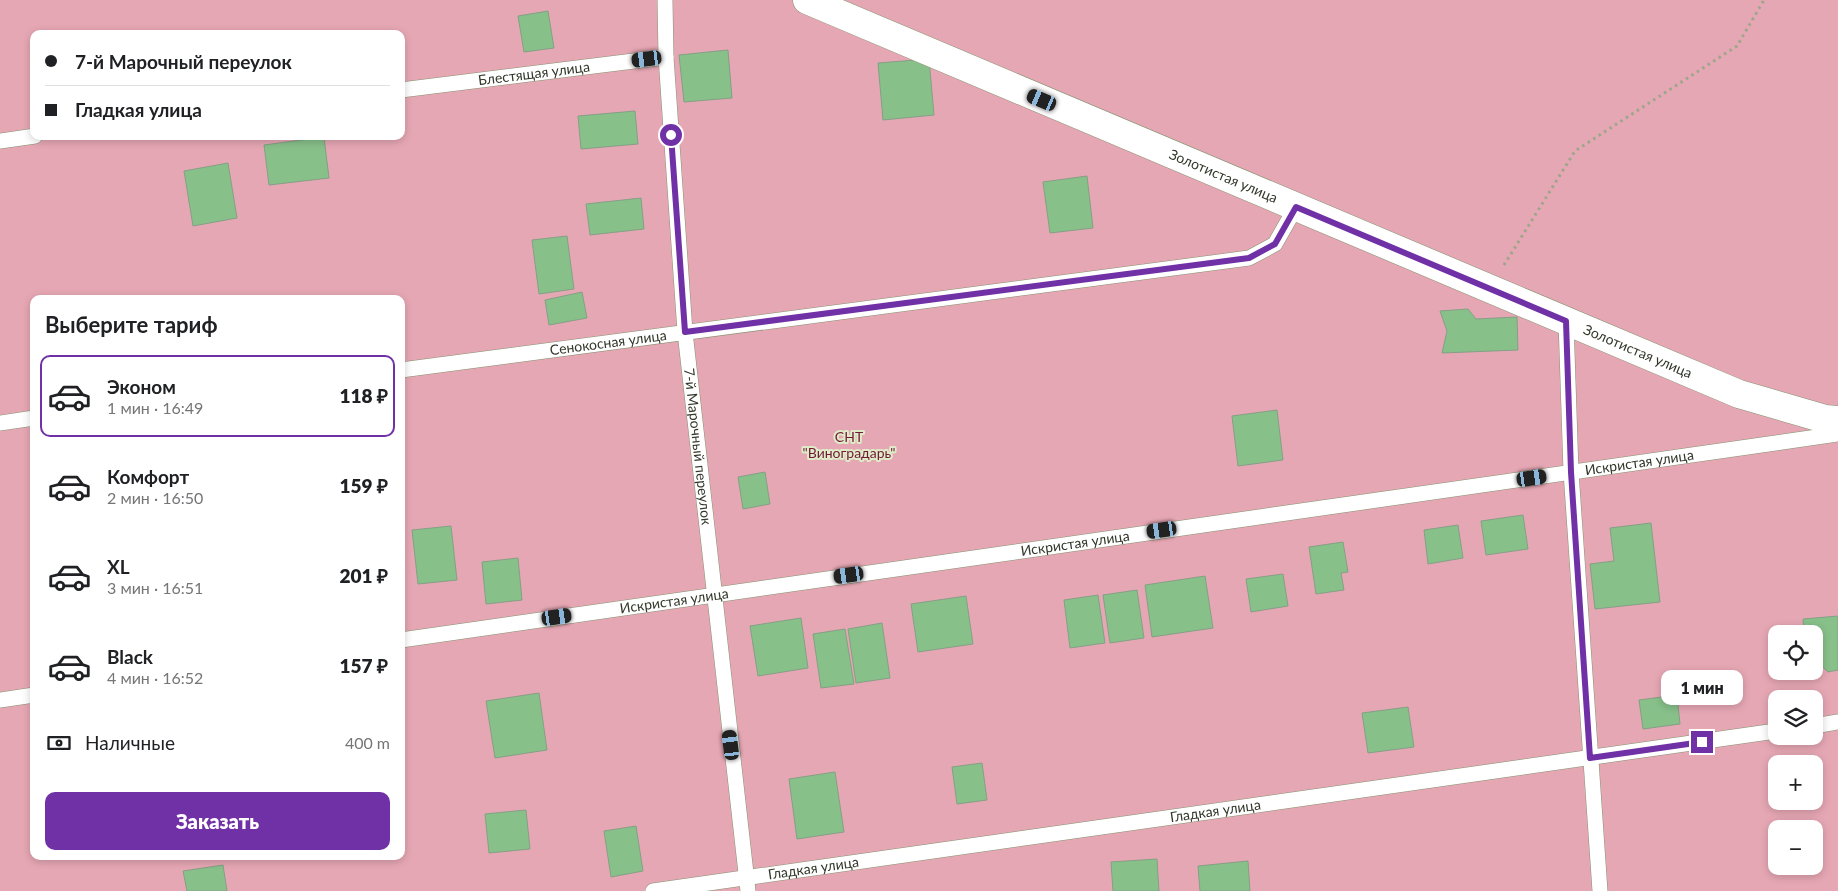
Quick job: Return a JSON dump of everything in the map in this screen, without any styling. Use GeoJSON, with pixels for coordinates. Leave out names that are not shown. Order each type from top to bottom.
{"type":"FeatureCollection","features":[{"type":"Feature","properties":{"kind":"street","name":"Золотистая улица"},"geometry":{"type":"LineString","coordinates":[[807,0],[1739,394],[1825,419],[1838,420]]}},
{"type":"Feature","properties":{"kind":"lane","name":"7-й Марочный переулок"},"geometry":{"type":"LineString","coordinates":[[665,0],[666,56],[685,332],[713,594],[748,884]]}},
{"type":"Feature","properties":{"kind":"lane","name":"Блестящая улица"},"geometry":{"type":"LineString","coordinates":[[405,89],[666,56]]}},
{"type":"Feature","properties":{"kind":"lane"},"geometry":{"type":"LineString","coordinates":[[0,141],[30,137]]}},
{"type":"Feature","properties":{"kind":"lane","name":"Сенокосная улица"},"geometry":{"type":"LineString","coordinates":[[405,369],[1249,258],[1275,244],[1296,207]]}},
{"type":"Feature","properties":{"kind":"lane"},"geometry":{"type":"LineString","coordinates":[[1566,321],[1571,472],[1600,891]]}},
{"type":"Feature","properties":{"kind":"lane"},"geometry":{"type":"LineString","coordinates":[[0,423],[30,419]]}},
{"type":"Feature","properties":{"kind":"lane","name":"Искристая улица"},"geometry":{"type":"LineString","coordinates":[[405,639],[1838,434]]}},
{"type":"Feature","properties":{"kind":"lane"},"geometry":{"type":"LineString","coordinates":[[0,700],[30,696]]}},
{"type":"Feature","properties":{"kind":"lane"},"geometry":{"type":"LineString","coordinates":[[1823,724],[1838,722]]}},
{"type":"Feature","properties":{"kind":"lane","name":"Гладкая улица"},"geometry":{"type":"LineString","coordinates":[[653,891],[748,884],[1768,732]]}},
{"type":"Feature","properties":{"kind":"path"},"geometry":{"type":"LineString","coordinates":[[1489,289],[1575,151],[1736,46],[1764,0]]}},
{"type":"Feature","properties":{"kind":"green space","name":"СНТ \"Виноградарь\""},"geometry":{"type":"Polygon","coordinates":[[[0,0],[1838,0],[1838,891],[0,891],[0,0]]]}},
{"type":"Feature","properties":{"kind":"building"},"geometry":{"type":"Polygon","coordinates":[[[548,11],[554,48],[524,52],[518,16],[548,11]]]}},
{"type":"Feature","properties":{"kind":"building"},"geometry":{"type":"Polygon","coordinates":[[[728,50],[732,98],[684,102],[679,55],[728,50]]]}},
{"type":"Feature","properties":{"kind":"building"},"geometry":{"type":"Polygon","coordinates":[[[929,59],[934,115],[883,120],[878,63],[929,59]]]}},
{"type":"Feature","properties":{"kind":"building"},"geometry":{"type":"Polygon","coordinates":[[[635,111],[638,144],[581,149],[578,116],[635,111]]]}},
{"type":"Feature","properties":{"kind":"building"},"geometry":{"type":"Polygon","coordinates":[[[302,140],[324,140],[329,178],[269,185],[264,145],[302,140]]]}},
{"type":"Feature","properties":{"kind":"building"},"geometry":{"type":"Polygon","coordinates":[[[228,163],[237,218],[193,226],[184,171],[228,163]]]}},
{"type":"Feature","properties":{"kind":"building"},"geometry":{"type":"Polygon","coordinates":[[[1087,176],[1093,228],[1050,233],[1043,182],[1087,176]]]}},
{"type":"Feature","properties":{"kind":"building"},"geometry":{"type":"Polygon","coordinates":[[[641,198],[644,229],[590,235],[586,204],[641,198]]]}},
{"type":"Feature","properties":{"kind":"building"},"geometry":{"type":"Polygon","coordinates":[[[567,236],[574,289],[539,294],[532,240],[567,236]]]}},
{"type":"Feature","properties":{"kind":"building"},"geometry":{"type":"Polygon","coordinates":[[[582,292],[587,318],[549,325],[545,300],[582,292]]]}},
{"type":"Feature","properties":{"kind":"building"},"geometry":{"type":"Polygon","coordinates":[[[1468,309],[1476,319],[1517,317],[1518,350],[1442,353],[1447,331],[1440,311],[1468,309]]]}},
{"type":"Feature","properties":{"kind":"building"},"geometry":{"type":"Polygon","coordinates":[[[1277,410],[1283,460],[1238,466],[1232,416],[1277,410]]]}},
{"type":"Feature","properties":{"kind":"building"},"geometry":{"type":"Polygon","coordinates":[[[765,472],[770,504],[743,509],[738,477],[765,472]]]}},
{"type":"Feature","properties":{"kind":"building"},"geometry":{"type":"Polygon","coordinates":[[[1523,515],[1528,549],[1486,555],[1481,521],[1523,515]]]}},
{"type":"Feature","properties":{"kind":"building"},"geometry":{"type":"Polygon","coordinates":[[[1651,523],[1660,602],[1595,609],[1590,564],[1614,561],[1610,528],[1651,523]]]}},
{"type":"Feature","properties":{"kind":"building"},"geometry":{"type":"Polygon","coordinates":[[[1458,525],[1463,558],[1428,564],[1424,530],[1458,525]]]}},
{"type":"Feature","properties":{"kind":"building"},"geometry":{"type":"Polygon","coordinates":[[[451,526],[457,580],[418,584],[412,530],[451,526]]]}},
{"type":"Feature","properties":{"kind":"building"},"geometry":{"type":"Polygon","coordinates":[[[1343,542],[1348,572],[1341,573],[1344,590],[1316,594],[1309,547],[1343,542]]]}},
{"type":"Feature","properties":{"kind":"building"},"geometry":{"type":"Polygon","coordinates":[[[518,558],[522,600],[486,604],[482,562],[518,558]]]}},
{"type":"Feature","properties":{"kind":"building"},"geometry":{"type":"Polygon","coordinates":[[[1283,574],[1288,606],[1251,612],[1246,579],[1283,574]]]}},
{"type":"Feature","properties":{"kind":"building"},"geometry":{"type":"Polygon","coordinates":[[[1205,576],[1213,628],[1152,637],[1145,585],[1205,576]]]}},
{"type":"Feature","properties":{"kind":"building"},"geometry":{"type":"Polygon","coordinates":[[[1137,590],[1144,638],[1110,643],[1103,595],[1137,590]]]}},
{"type":"Feature","properties":{"kind":"building"},"geometry":{"type":"Polygon","coordinates":[[[1098,595],[1105,643],[1070,648],[1064,600],[1098,595]]]}},
{"type":"Feature","properties":{"kind":"building"},"geometry":{"type":"Polygon","coordinates":[[[966,596],[973,644],[918,652],[911,604],[966,596]]]}},
{"type":"Feature","properties":{"kind":"building"},"geometry":{"type":"Polygon","coordinates":[[[1838,616],[1838,670],[1828,672],[1823,667],[1823,625],[1803,625],[1803,619],[1838,616]]]}},
{"type":"Feature","properties":{"kind":"building"},"geometry":{"type":"Polygon","coordinates":[[[801,618],[808,668],[758,676],[750,626],[801,618]]]}},
{"type":"Feature","properties":{"kind":"building"},"geometry":{"type":"Polygon","coordinates":[[[882,623],[890,678],[856,683],[848,629],[882,623]]]}},
{"type":"Feature","properties":{"kind":"building"},"geometry":{"type":"Polygon","coordinates":[[[845,629],[854,684],[821,688],[813,634],[845,629]]]}},
{"type":"Feature","properties":{"kind":"building"},"geometry":{"type":"Polygon","coordinates":[[[539,693],[547,750],[495,758],[486,701],[539,693]]]}},
{"type":"Feature","properties":{"kind":"building"},"geometry":{"type":"Polygon","coordinates":[[[1677,695],[1680,724],[1643,729],[1639,700],[1677,695]]]}},
{"type":"Feature","properties":{"kind":"building"},"geometry":{"type":"Polygon","coordinates":[[[1408,707],[1414,747],[1368,753],[1362,713],[1408,707]]]}},
{"type":"Feature","properties":{"kind":"building"},"geometry":{"type":"Polygon","coordinates":[[[982,763],[987,800],[957,804],[952,767],[982,763]]]}},
{"type":"Feature","properties":{"kind":"building"},"geometry":{"type":"Polygon","coordinates":[[[835,772],[844,832],[797,839],[789,779],[835,772]]]}},
{"type":"Feature","properties":{"kind":"building"},"geometry":{"type":"Polygon","coordinates":[[[526,810],[530,849],[489,853],[485,814],[526,810]]]}},
{"type":"Feature","properties":{"kind":"building"},"geometry":{"type":"Polygon","coordinates":[[[636,826],[643,871],[611,877],[604,831],[636,826]]]}},
{"type":"Feature","properties":{"kind":"building"},"geometry":{"type":"Polygon","coordinates":[[[1157,859],[1159,891],[1113,891],[1111,862],[1157,859]]]}},
{"type":"Feature","properties":{"kind":"building"},"geometry":{"type":"Polygon","coordinates":[[[1248,861],[1250,891],[1200,891],[1198,866],[1248,861]]]}},
{"type":"Feature","properties":{"kind":"building"},"geometry":{"type":"Polygon","coordinates":[[[223,865],[227,891],[187,891],[183,871],[223,865]]]}},
{"type":"Feature","properties":{"kind":"route"},"geometry":{"type":"LineString","coordinates":[[671,135],[685,332],[1249,258],[1275,244],[1296,207],[1566,321],[1571,472],[1590,758],[1702,742]]}}]}
